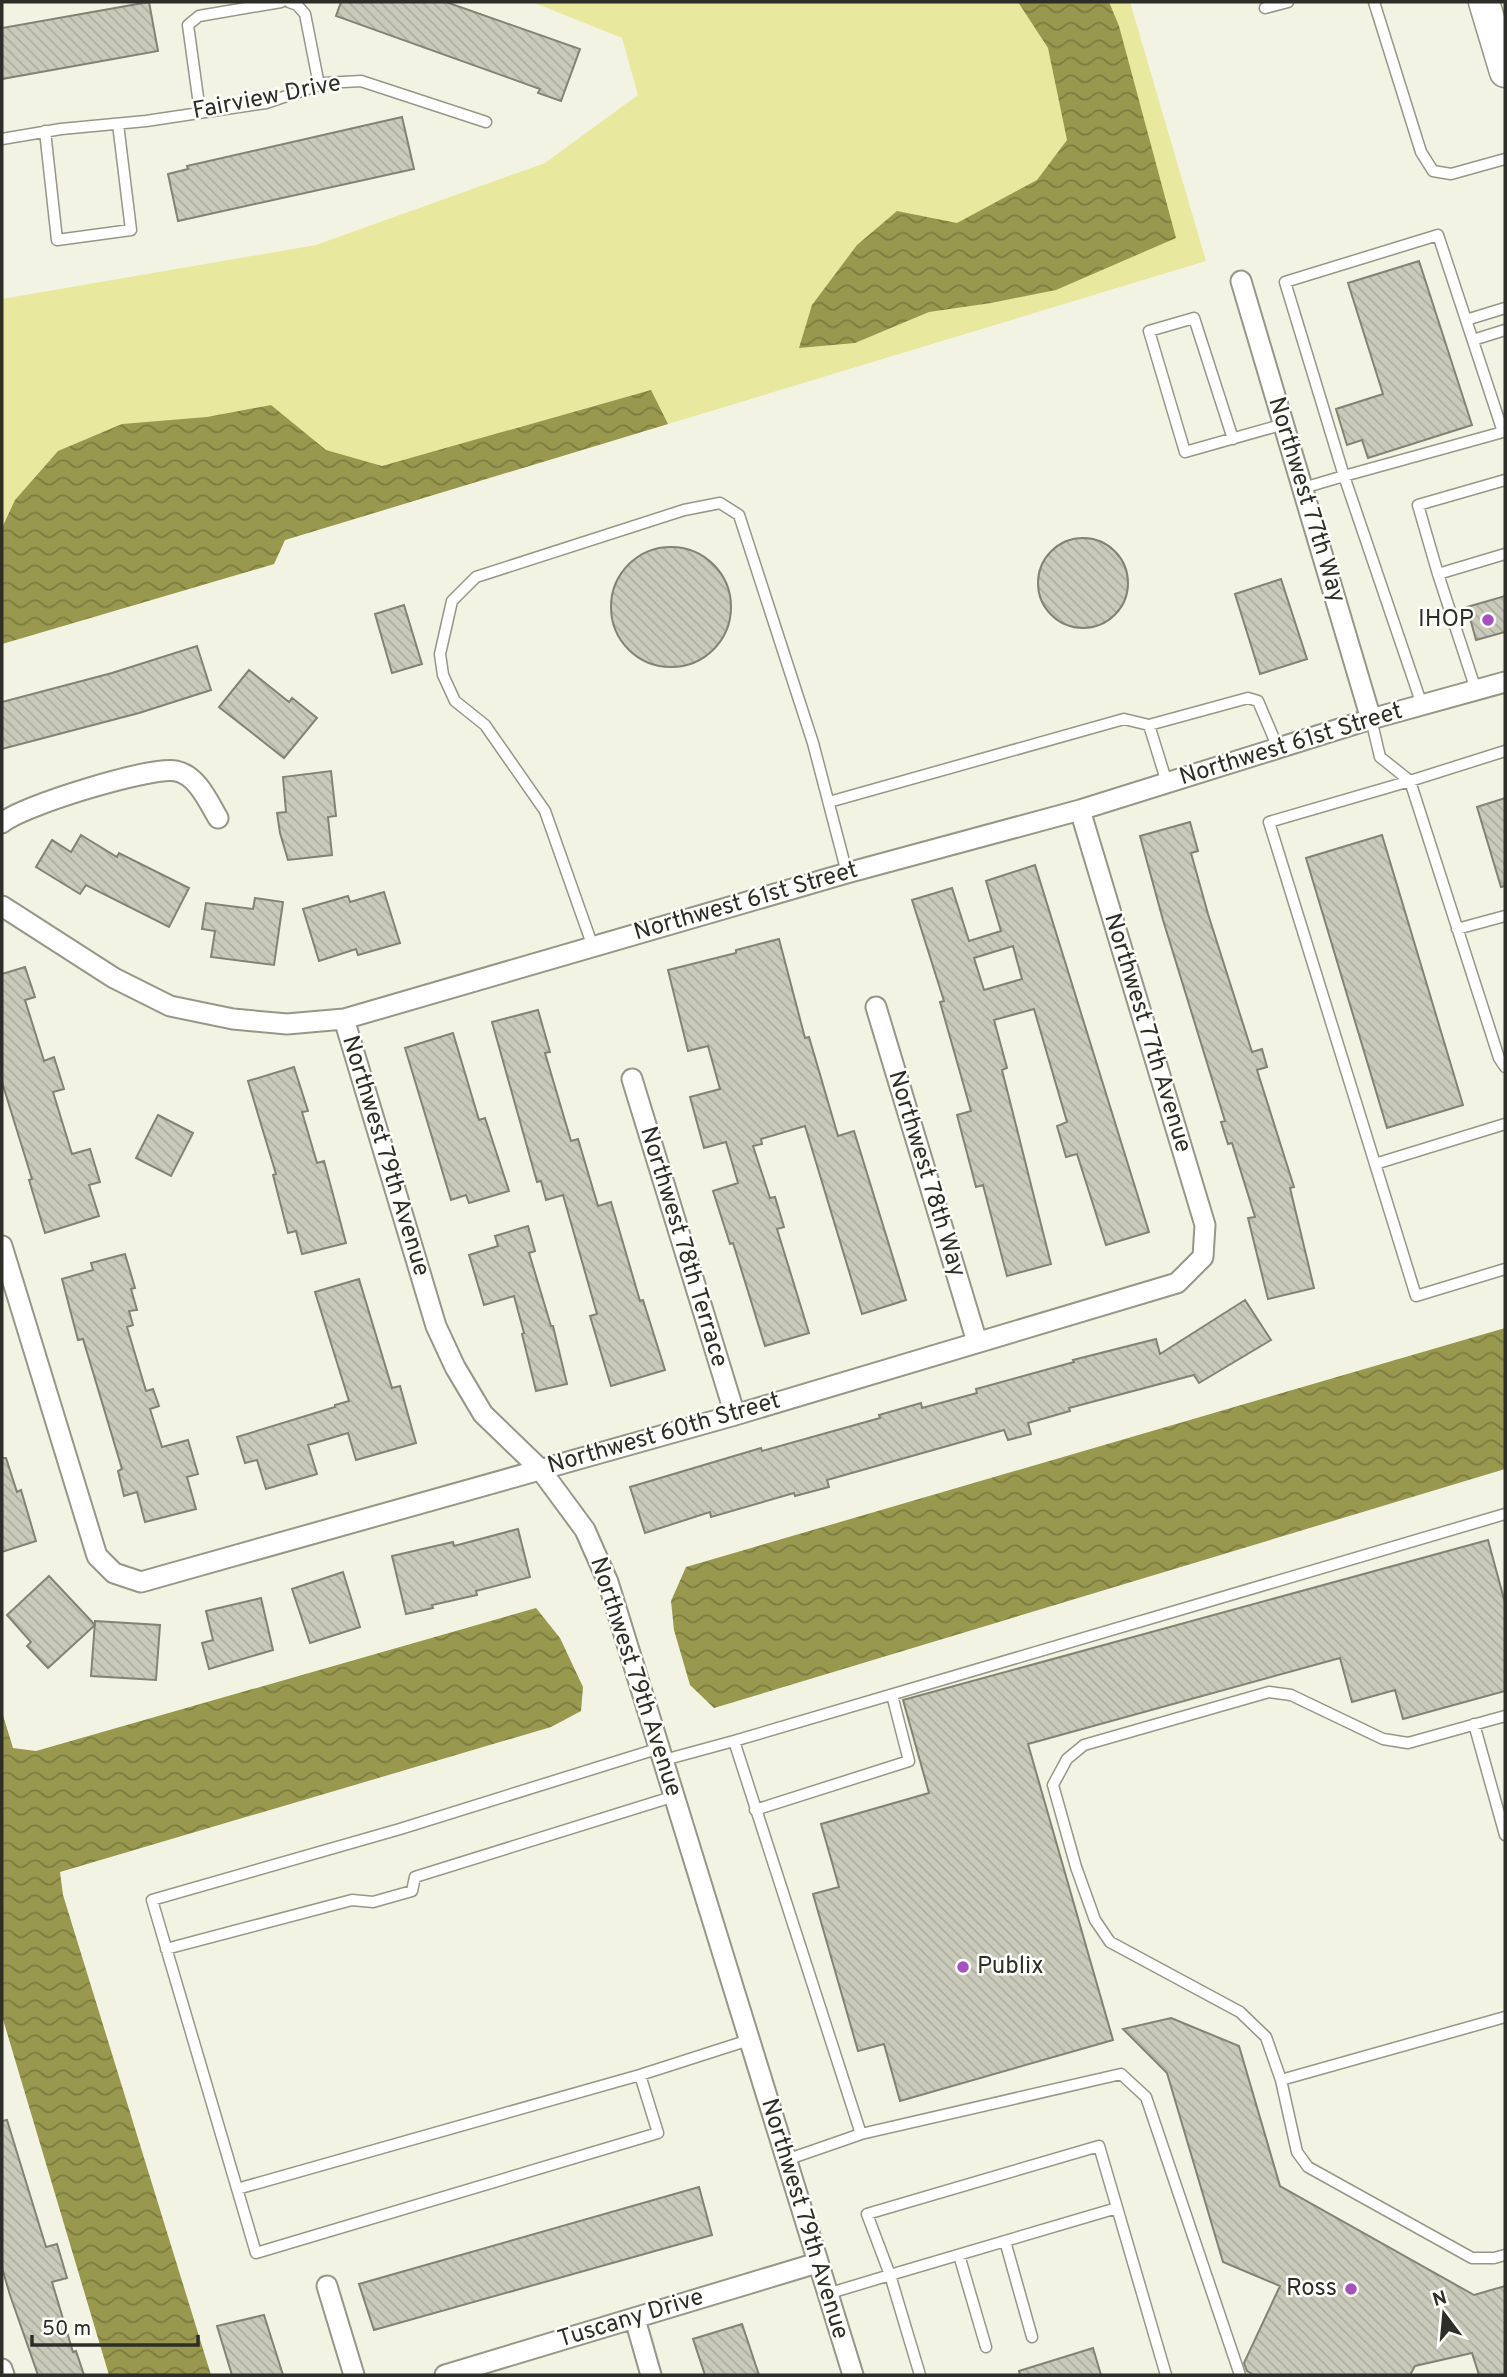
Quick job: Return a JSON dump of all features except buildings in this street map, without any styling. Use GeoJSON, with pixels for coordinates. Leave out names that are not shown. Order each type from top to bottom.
{"type":"FeatureCollection","features":[{"type":"Feature","properties":{"kind":"main road"},"geometry":{"type":"LineString","coordinates":[[1483,2],[1505,72]]}},
{"type":"Feature","properties":{"kind":"street","name":"Northwest 77th Way"},"geometry":{"type":"LineString","coordinates":[[1241,281],[1371,719]]}},
{"type":"Feature","properties":{"kind":"street","name":"Northwest 61st Street"},"geometry":{"type":"LineString","coordinates":[[2,906],[114,978],[170,1006],[233,1020],[287,1024],[344,1019],[847,873],[1080,810],[1371,719],[1505,682]]}},
{"type":"Feature","properties":{"kind":"street"},"geometry":{"type":"LineString","coordinates":[[2,823],[9,817],[39,805],[148,772],[177,771],[195,780],[218,818]]}},
{"type":"Feature","properties":{"kind":"street","name":"Northwest 77th Avenue"},"geometry":{"type":"LineString","coordinates":[[1080,810],[1205,1225],[1203,1257]]}},
{"type":"Feature","properties":{"kind":"street","name":"Northwest 78th Way"},"geometry":{"type":"LineString","coordinates":[[876,1007],[977,1342]]}},
{"type":"Feature","properties":{"kind":"street","name":"Northwest 79th Avenue"},"geometry":{"type":"LineString","coordinates":[[344,1019],[436,1326],[455,1367],[483,1414],[540,1469],[585,1530],[608,1582],[853,2375]]}},
{"type":"Feature","properties":{"kind":"street","name":"Northwest 78th Terrace"},"geometry":{"type":"LineString","coordinates":[[632,1079],[735,1415]]}},
{"type":"Feature","properties":{"kind":"street","name":"Northwest 60th Street"},"geometry":{"type":"LineString","coordinates":[[2,1245],[97,1556],[114,1573],[141,1582],[735,1415],[1177,1283],[1203,1257]]}},
{"type":"Feature","properties":{"kind":"street","name":"Tuscany Drive"},"geometry":{"type":"LineString","coordinates":[[445,2375],[817,2263]]}},
{"type":"Feature","properties":{"kind":"street"},"geometry":{"type":"LineString","coordinates":[[327,2286],[354,2375]]}},
{"type":"Feature","properties":{"kind":"street"},"geometry":{"type":"LineString","coordinates":[[635,2319],[651,2375]]}},
{"type":"Feature","properties":{"kind":"street"},"geometry":{"type":"LineString","coordinates":[[2,2369],[4,2375]]}},
{"type":"Feature","properties":{"kind":"lane"},"geometry":{"type":"LineString","coordinates":[[200,111],[188,25],[199,16],[281,2]]}},
{"type":"Feature","properties":{"kind":"lane"},"geometry":{"type":"LineString","coordinates":[[289,2],[297,5],[305,14],[319,85]]}},
{"type":"Feature","properties":{"kind":"lane"},"geometry":{"type":"LineString","coordinates":[[1265,8],[1288,2]]}},
{"type":"Feature","properties":{"kind":"lane"},"geometry":{"type":"LineString","coordinates":[[1374,2],[1421,152],[1433,171],[1451,174],[1505,159]]}},
{"type":"Feature","properties":{"kind":"lane","name":"Fairview Drive"},"geometry":{"type":"LineString","coordinates":[[2,139],[45,131],[118,124],[267,103],[319,85],[361,81],[486,122]]}},
{"type":"Feature","properties":{"kind":"lane"},"geometry":{"type":"LineString","coordinates":[[45,131],[57,240],[131,230],[118,124]]}},
{"type":"Feature","properties":{"kind":"lane"},"geometry":{"type":"LineString","coordinates":[[1303,488],[1344,477],[1503,432],[1438,235],[1285,282],[1344,477],[1422,705]]}},
{"type":"Feature","properties":{"kind":"lane"},"geometry":{"type":"LineString","coordinates":[[1466,320],[1505,308]]}},
{"type":"Feature","properties":{"kind":"lane"},"geometry":{"type":"LineString","coordinates":[[1233,439],[1194,317],[1149,331],[1185,452],[1233,439],[1284,424]]}},
{"type":"Feature","properties":{"kind":"lane"},"geometry":{"type":"LineString","coordinates":[[1473,340],[1505,330]]}},
{"type":"Feature","properties":{"kind":"lane"},"geometry":{"type":"LineString","coordinates":[[1476,690],[1418,505],[1505,480]]}},
{"type":"Feature","properties":{"kind":"lane"},"geometry":{"type":"LineString","coordinates":[[593,947],[545,810],[485,725],[455,701],[443,675],[440,654],[452,601],[476,577],[684,510],[720,503],[739,515],[789,663],[847,873]]}},
{"type":"Feature","properties":{"kind":"lane"},"geometry":{"type":"LineString","coordinates":[[1438,573],[1505,554]]}},
{"type":"Feature","properties":{"kind":"lane"},"geometry":{"type":"LineString","coordinates":[[829,802],[1124,719],[1149,725],[1248,698],[1258,701],[1278,748]]}},
{"type":"Feature","properties":{"kind":"lane"},"geometry":{"type":"LineString","coordinates":[[1371,719],[1380,757],[1409,781],[1499,1058],[1505,1067]]}},
{"type":"Feature","properties":{"kind":"lane"},"geometry":{"type":"LineString","coordinates":[[1149,725],[1167,783]]}},
{"type":"Feature","properties":{"kind":"lane"},"geometry":{"type":"LineString","coordinates":[[1505,751],[1269,822],[1416,1296],[1505,1269]]}},
{"type":"Feature","properties":{"kind":"lane"},"geometry":{"type":"LineString","coordinates":[[1457,929],[1505,916]]}},
{"type":"Feature","properties":{"kind":"lane"},"geometry":{"type":"LineString","coordinates":[[1376,1164],[1505,1124]]}},
{"type":"Feature","properties":{"kind":"lane"},"geometry":{"type":"LineString","coordinates":[[640,2075],[658,2133],[256,2253],[152,1900],[662,1754],[734,1741],[1505,1514]]}},
{"type":"Feature","properties":{"kind":"lane"},"geometry":{"type":"LineString","coordinates":[[1505,1716],[1408,1743],[1383,1739],[1291,1695],[1269,1692],[1084,1745],[1067,1759],[1053,1785],[1076,1867],[1095,1920],[1110,1942],[1240,2012],[1266,2037],[1281,2080],[1297,2152],[1308,2167],[1472,2258],[1505,2255]]}},
{"type":"Feature","properties":{"kind":"lane"},"geometry":{"type":"LineString","coordinates":[[755,1810],[909,1761],[892,1695]]}},
{"type":"Feature","properties":{"kind":"lane"},"geometry":{"type":"LineString","coordinates":[[1474,1724],[1505,1835]]}},
{"type":"Feature","properties":{"kind":"lane"},"geometry":{"type":"LineString","coordinates":[[734,1741],[861,2134]]}},
{"type":"Feature","properties":{"kind":"lane"},"geometry":{"type":"LineString","coordinates":[[166,1949],[352,1900],[373,1902],[412,1891],[415,1877],[675,1796]]}},
{"type":"Feature","properties":{"kind":"lane"},"geometry":{"type":"LineString","coordinates":[[1281,2080],[1505,2017]]}},
{"type":"Feature","properties":{"kind":"lane"},"geometry":{"type":"LineString","coordinates":[[237,2189],[640,2075],[749,2040]]}},
{"type":"Feature","properties":{"kind":"lane"},"geometry":{"type":"LineString","coordinates":[[786,2160],[861,2134],[1121,2074],[1146,2097],[1240,2375]]}},
{"type":"Feature","properties":{"kind":"lane"},"geometry":{"type":"LineString","coordinates":[[920,2375],[890,2275],[867,2214],[1099,2146],[1166,2375]]}},
{"type":"Feature","properties":{"kind":"lane"},"geometry":{"type":"LineString","coordinates":[[827,2294],[1117,2208]]}},
{"type":"Feature","properties":{"kind":"lane"},"geometry":{"type":"LineString","coordinates":[[1005,2241],[1032,2337]]}},
{"type":"Feature","properties":{"kind":"lane"},"geometry":{"type":"LineString","coordinates":[[960,2255],[986,2347]]}},
{"type":"Feature","properties":{"kind":"green space"},"geometry":{"type":"Polygon","coordinates":[[[532,2],[1130,2],[1206,261],[285,540],[274,564],[2,644],[2,299],[316,245],[545,163],[638,95],[622,38],[532,2]]]}},
{"type":"Feature","properties":{"kind":"water"},"geometry":{"type":"Polygon","coordinates":[[[1018,2],[1109,2],[1119,26],[1176,238],[1056,290],[929,312],[855,343],[799,348],[812,305],[857,245],[897,211],[957,223],[1037,180],[1067,140],[1048,48],[1018,2]]]}},
{"type":"Feature","properties":{"kind":"water"},"geometry":{"type":"Polygon","coordinates":[[[651,390],[668,424],[285,540],[274,564],[2,644],[2,528],[15,500],[58,451],[122,424],[207,417],[271,405],[326,450],[382,466],[651,390]]]}},
{"type":"Feature","properties":{"kind":"water"},"geometry":{"type":"Polygon","coordinates":[[[1505,1328],[1505,1469],[714,1708],[690,1685],[674,1630],[671,1601],[686,1567],[1505,1328]]]}},
{"type":"Feature","properties":{"kind":"water"},"geometry":{"type":"Polygon","coordinates":[[[536,1608],[560,1638],[583,1687],[581,1711],[551,1727],[60,1872],[63,1895],[211,2375],[109,2375],[2,2016],[2,1712],[13,1748],[36,1751],[536,1608]]]}},
{"type":"Feature","properties":{"kind":"place","name":"IHOP"},"geometry":{"type":"Point","coordinates":[1488,620]}},
{"type":"Feature","properties":{"kind":"place","name":"Publix"},"geometry":{"type":"Point","coordinates":[963,1967]}},
{"type":"Feature","properties":{"kind":"place","name":"Ross"},"geometry":{"type":"Point","coordinates":[1351,2289]}}]}
